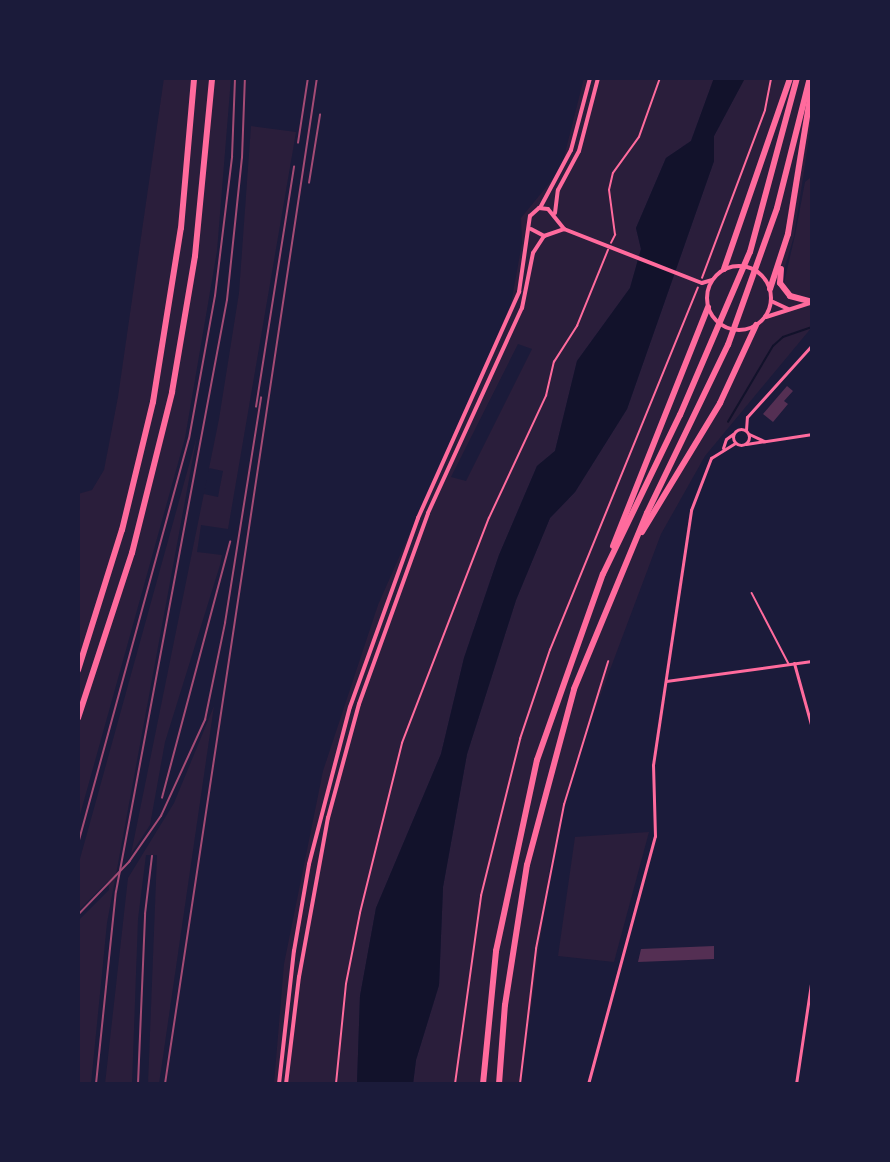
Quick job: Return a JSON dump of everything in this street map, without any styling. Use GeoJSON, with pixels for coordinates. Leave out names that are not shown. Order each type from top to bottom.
{"type":"FeatureCollection","features":[{"type":"Feature","properties":{"kind":"highway"},"geometry":{"type":"LineString","coordinates":[[78,670],[122,531],[153,402],[181,228],[194,78]]}},
{"type":"Feature","properties":{"kind":"highway"},"geometry":{"type":"LineString","coordinates":[[78,718],[132,553],[172,392],[196,247],[212,78]]}},
{"type":"Feature","properties":{"kind":"highway"},"geometry":{"type":"LineString","coordinates":[[724,269],[790,78]]}},
{"type":"Feature","properties":{"kind":"highway"},"geometry":{"type":"LineString","coordinates":[[603,574],[680,415],[740,278],[766,202],[797,78]]}},
{"type":"Feature","properties":{"kind":"highway"},"geometry":{"type":"LineString","coordinates":[[811,79],[781,263],[780,283],[790,296],[812,302]]}},
{"type":"Feature","properties":{"kind":"highway"},"geometry":{"type":"LineString","coordinates":[[499,1084],[506,1005],[524,888],[552,763],[574,689],[632,548],[728,345],[777,208],[811,79]]}},
{"type":"Feature","properties":{"kind":"highway"},"geometry":{"type":"LineString","coordinates":[[770,289],[781,263]]}},
{"type":"Feature","properties":{"kind":"highway"},"geometry":{"type":"LineString","coordinates":[[483,1084],[496,951],[537,760],[603,574],[708,307]]}},
{"type":"Feature","properties":{"kind":"highway"},"geometry":{"type":"LineString","coordinates":[[632,548],[720,403],[756,325]]}},
{"type":"Feature","properties":{"kind":"street"},"geometry":{"type":"LineString","coordinates":[[279,1084],[294,951],[309,864],[350,707],[418,518],[519,292],[530,216],[539,208],[571,150],[590,78]]}},
{"type":"Feature","properties":{"kind":"street"},"geometry":{"type":"LineString","coordinates":[[551,233],[556,216],[558,190],[579,151],[598,78]]}},
{"type":"Feature","properties":{"kind":"street"},"geometry":{"type":"LineString","coordinates":[[539,208],[556,216],[564,229],[702,283],[712,280]]}},
{"type":"Feature","properties":{"kind":"street"},"geometry":{"type":"LineString","coordinates":[[530,228],[544,236]]}},
{"type":"Feature","properties":{"kind":"street"},"geometry":{"type":"LineString","coordinates":[[286,1084],[298,977],[328,818],[359,704],[428,513],[522,308],[533,253],[544,236],[564,229]]}},
{"type":"Feature","properties":{"kind":"street"},"geometry":{"type":"LineString","coordinates":[[707,292],[712,280],[724,269],[734,266],[750,267],[766,280],[770,289],[771,301],[765,317]]}},
{"type":"Feature","properties":{"kind":"street"},"geometry":{"type":"LineString","coordinates":[[702,283],[707,292],[708,307],[712,315],[724,326],[746,329],[756,325],[765,317],[812,302]]}},
{"type":"Feature","properties":{"kind":"street"},"geometry":{"type":"LineString","coordinates":[[771,301],[789,309]]}},
{"type":"Feature","properties":{"kind":"street"},"geometry":{"type":"LineString","coordinates":[[764,441],[749,434],[746,430],[747,417],[812,345]]}},
{"type":"Feature","properties":{"kind":"street"},"geometry":{"type":"LineString","coordinates":[[723,448],[726,439],[734,433],[746,430]]}},
{"type":"Feature","properties":{"kind":"street"},"geometry":{"type":"LineString","coordinates":[[734,433],[735,443]]}},
{"type":"Feature","properties":{"kind":"street"},"geometry":{"type":"LineString","coordinates":[[746,444],[749,434]]}},
{"type":"Feature","properties":{"kind":"street"},"geometry":{"type":"LineString","coordinates":[[588,1084],[655,836],[653,765],[691,510],[711,459],[723,448],[735,443],[746,444],[812,434]]}},
{"type":"Feature","properties":{"kind":"street"},"geometry":{"type":"LineString","coordinates":[[665,681],[812,661]]}},
{"type":"Feature","properties":{"kind":"street"},"geometry":{"type":"LineString","coordinates":[[791,664],[812,728]]}},
{"type":"Feature","properties":{"kind":"street"},"geometry":{"type":"LineString","coordinates":[[796,1084],[812,977]]}},
{"type":"Feature","properties":{"kind":"lane"},"geometry":{"type":"LineString","coordinates":[[752,593],[791,664]]}},
{"type":"Feature","properties":{"kind":"path"},"geometry":{"type":"LineString","coordinates":[[336,1084],[346,984],[360,914],[402,742],[489,518],[546,396],[554,362],[577,326],[615,235],[609,206],[613,173],[639,137],[660,78]]}},
{"type":"Feature","properties":{"kind":"path"},"geometry":{"type":"LineString","coordinates":[[456,1084],[483,885],[505,788],[531,705],[709,259],[765,110],[771,78]]}},
{"type":"Feature","properties":{"kind":"path"},"geometry":{"type":"LineString","coordinates":[[520,1084],[536,950],[564,805],[608,662]]}},
{"type":"Feature","properties":{"kind":"shaded area"},"geometry":{"type":"Polygon","coordinates":[[[164,78],[231,78],[217,251],[185,438],[78,822],[78,494],[92,490],[104,470],[118,397],[164,78]]]}},
{"type":"Feature","properties":{"kind":"shaded area"},"geometry":{"type":"Polygon","coordinates":[[[584,78],[714,78],[691,141],[666,158],[636,228],[641,249],[630,288],[577,361],[555,451],[537,466],[499,555],[464,658],[441,754],[376,908],[360,996],[357,1084],[274,1084],[284,964],[323,771],[378,605],[511,304],[522,243],[521,218],[561,169],[584,78]],[[518,344],[451,477],[466,481],[532,349],[518,344]]]}},
{"type":"Feature","properties":{"kind":"shaded area"},"geometry":{"type":"Polygon","coordinates":[[[714,78],[745,78],[714,136],[714,161],[627,409],[575,492],[550,518],[516,600],[467,754],[443,887],[439,985],[416,1060],[413,1084],[357,1084],[360,996],[376,908],[441,754],[464,658],[499,555],[537,466],[555,451],[577,361],[630,288],[641,249],[636,228],[666,158],[691,141],[714,78]]]}},
{"type":"Feature","properties":{"kind":"shaded area"},"geometry":{"type":"Polygon","coordinates":[[[745,78],[812,78],[812,117],[803,178],[794,236],[782,277],[784,283],[795,235],[805,182],[811,177],[812,327],[705,456],[661,534],[575,763],[550,866],[521,1084],[413,1084],[416,1060],[439,985],[443,887],[467,754],[516,600],[550,518],[575,492],[627,409],[714,161],[714,136],[745,78]]]}},
{"type":"Feature","properties":{"kind":"shaded area"},"geometry":{"type":"Polygon","coordinates":[[[251,126],[296,132],[228,529],[201,525],[197,552],[222,555],[220,565],[165,742],[150,825],[131,854],[207,477],[204,494],[218,497],[223,471],[209,468],[239,293],[251,126]]]}},
{"type":"Feature","properties":{"kind":"shaded area"},"geometry":{"type":"Polygon","coordinates":[[[197,436],[107,923],[91,1084],[78,1084],[78,921],[109,890],[108,881],[78,911],[78,866],[197,436]]]}},
{"type":"Feature","properties":{"kind":"shaded area"},"geometry":{"type":"Polygon","coordinates":[[[214,706],[159,1084],[148,1084],[157,855],[146,855],[138,919],[132,1084],[105,1084],[128,878],[174,803],[214,706]]]}},
{"type":"Feature","properties":{"kind":"shaded area"},"geometry":{"type":"Polygon","coordinates":[[[649,832],[614,962],[558,956],[575,837],[649,832]]]}},
{"type":"Feature","properties":{"kind":"building"},"geometry":{"type":"Polygon","coordinates":[[[787,386],[793,391],[784,401],[788,404],[773,422],[763,414],[787,386]]]}},
{"type":"Feature","properties":{"kind":"building"},"geometry":{"type":"Polygon","coordinates":[[[714,946],[714,959],[638,962],[641,949],[714,946]]]}},
{"type":"Feature","properties":{"kind":"waterway"},"geometry":{"type":"LineString","coordinates":[[728,422],[773,346],[783,337],[812,327]]}},
{"type":"Feature","properties":{"kind":"railway"},"geometry":{"type":"LineString","coordinates":[[78,844],[189,439],[215,296],[232,157],[235,78]]}},
{"type":"Feature","properties":{"kind":"railway"},"geometry":{"type":"LineString","coordinates":[[96,1084],[116,892],[227,300],[242,158],[245,78]]}},
{"type":"Feature","properties":{"kind":"railway"},"geometry":{"type":"LineString","coordinates":[[298,143],[308,78]]}},
{"type":"Feature","properties":{"kind":"railway"},"geometry":{"type":"LineString","coordinates":[[165,1084],[317,78]]}},
{"type":"Feature","properties":{"kind":"railway"},"geometry":{"type":"LineString","coordinates":[[309,183],[320,115]]}},
{"type":"Feature","properties":{"kind":"railway"},"geometry":{"type":"LineString","coordinates":[[256,407],[294,167]]}},
{"type":"Feature","properties":{"kind":"railway"},"geometry":{"type":"LineString","coordinates":[[78,915],[129,862],[161,816],[205,720],[225,623],[261,398]]}},
{"type":"Feature","properties":{"kind":"railway"},"geometry":{"type":"LineString","coordinates":[[162,798],[230,542]]}},
{"type":"Feature","properties":{"kind":"railway"},"geometry":{"type":"LineString","coordinates":[[138,1084],[145,914],[152,856]]}}]}
